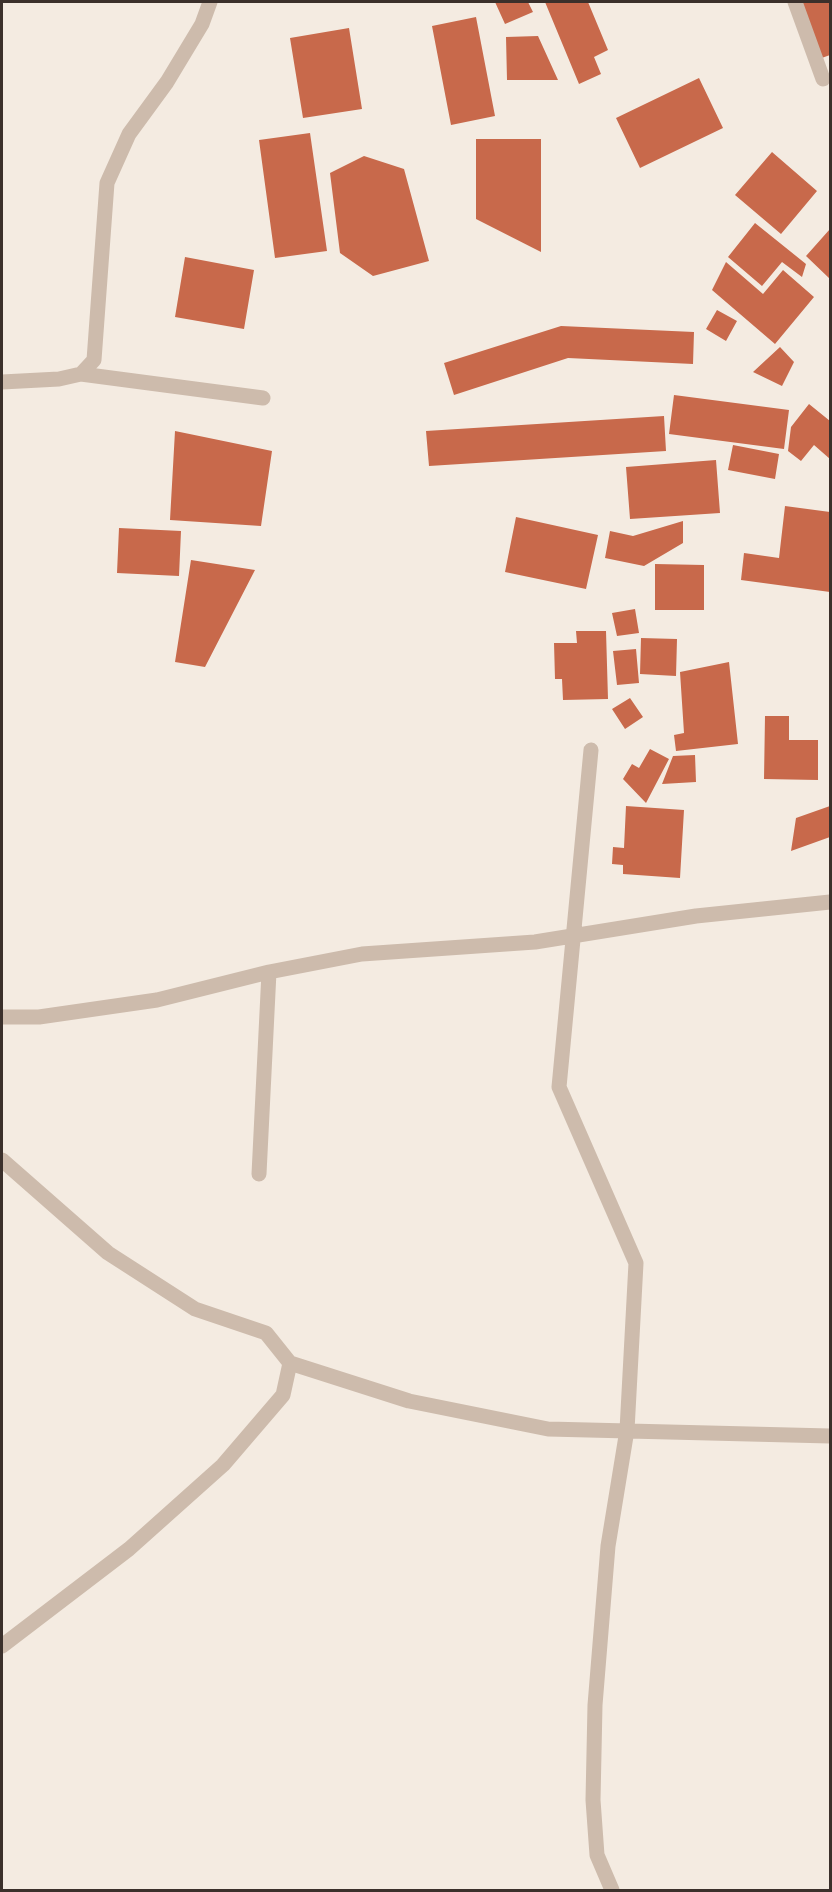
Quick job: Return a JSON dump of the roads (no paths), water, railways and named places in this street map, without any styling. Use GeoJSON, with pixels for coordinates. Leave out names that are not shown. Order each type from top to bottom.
{"type":"FeatureCollection","features":[{"type":"Feature","properties":{"kind":"street"},"geometry":{"type":"LineString","coordinates":[[81,374],[94,360],[107,183],[129,134],[167,82],[202,24],[210,2]]}},
{"type":"Feature","properties":{"kind":"street"},"geometry":{"type":"LineString","coordinates":[[795,2],[823,79]]}},
{"type":"Feature","properties":{"kind":"street"},"geometry":{"type":"LineString","coordinates":[[2,382],[59,379],[81,374],[263,398]]}},
{"type":"Feature","properties":{"kind":"street"},"geometry":{"type":"LineString","coordinates":[[591,750],[559,1087],[636,1263],[627,1430],[608,1546],[595,1705],[593,1800],[597,1855],[612,1890]]}},
{"type":"Feature","properties":{"kind":"street"},"geometry":{"type":"LineString","coordinates":[[2,1017],[39,1017],[157,1000],[270,972],[362,954],[535,942],[696,916],[831,902]]}},
{"type":"Feature","properties":{"kind":"street"},"geometry":{"type":"LineString","coordinates":[[259,1174],[270,972]]}},
{"type":"Feature","properties":{"kind":"street"},"geometry":{"type":"LineString","coordinates":[[2,1160],[108,1253],[195,1309],[266,1333],[290,1363],[409,1401],[548,1429],[831,1436]]}},
{"type":"Feature","properties":{"kind":"street"},"geometry":{"type":"LineString","coordinates":[[2,1646],[129,1549],[223,1465],[283,1395],[290,1363]]}}]}
